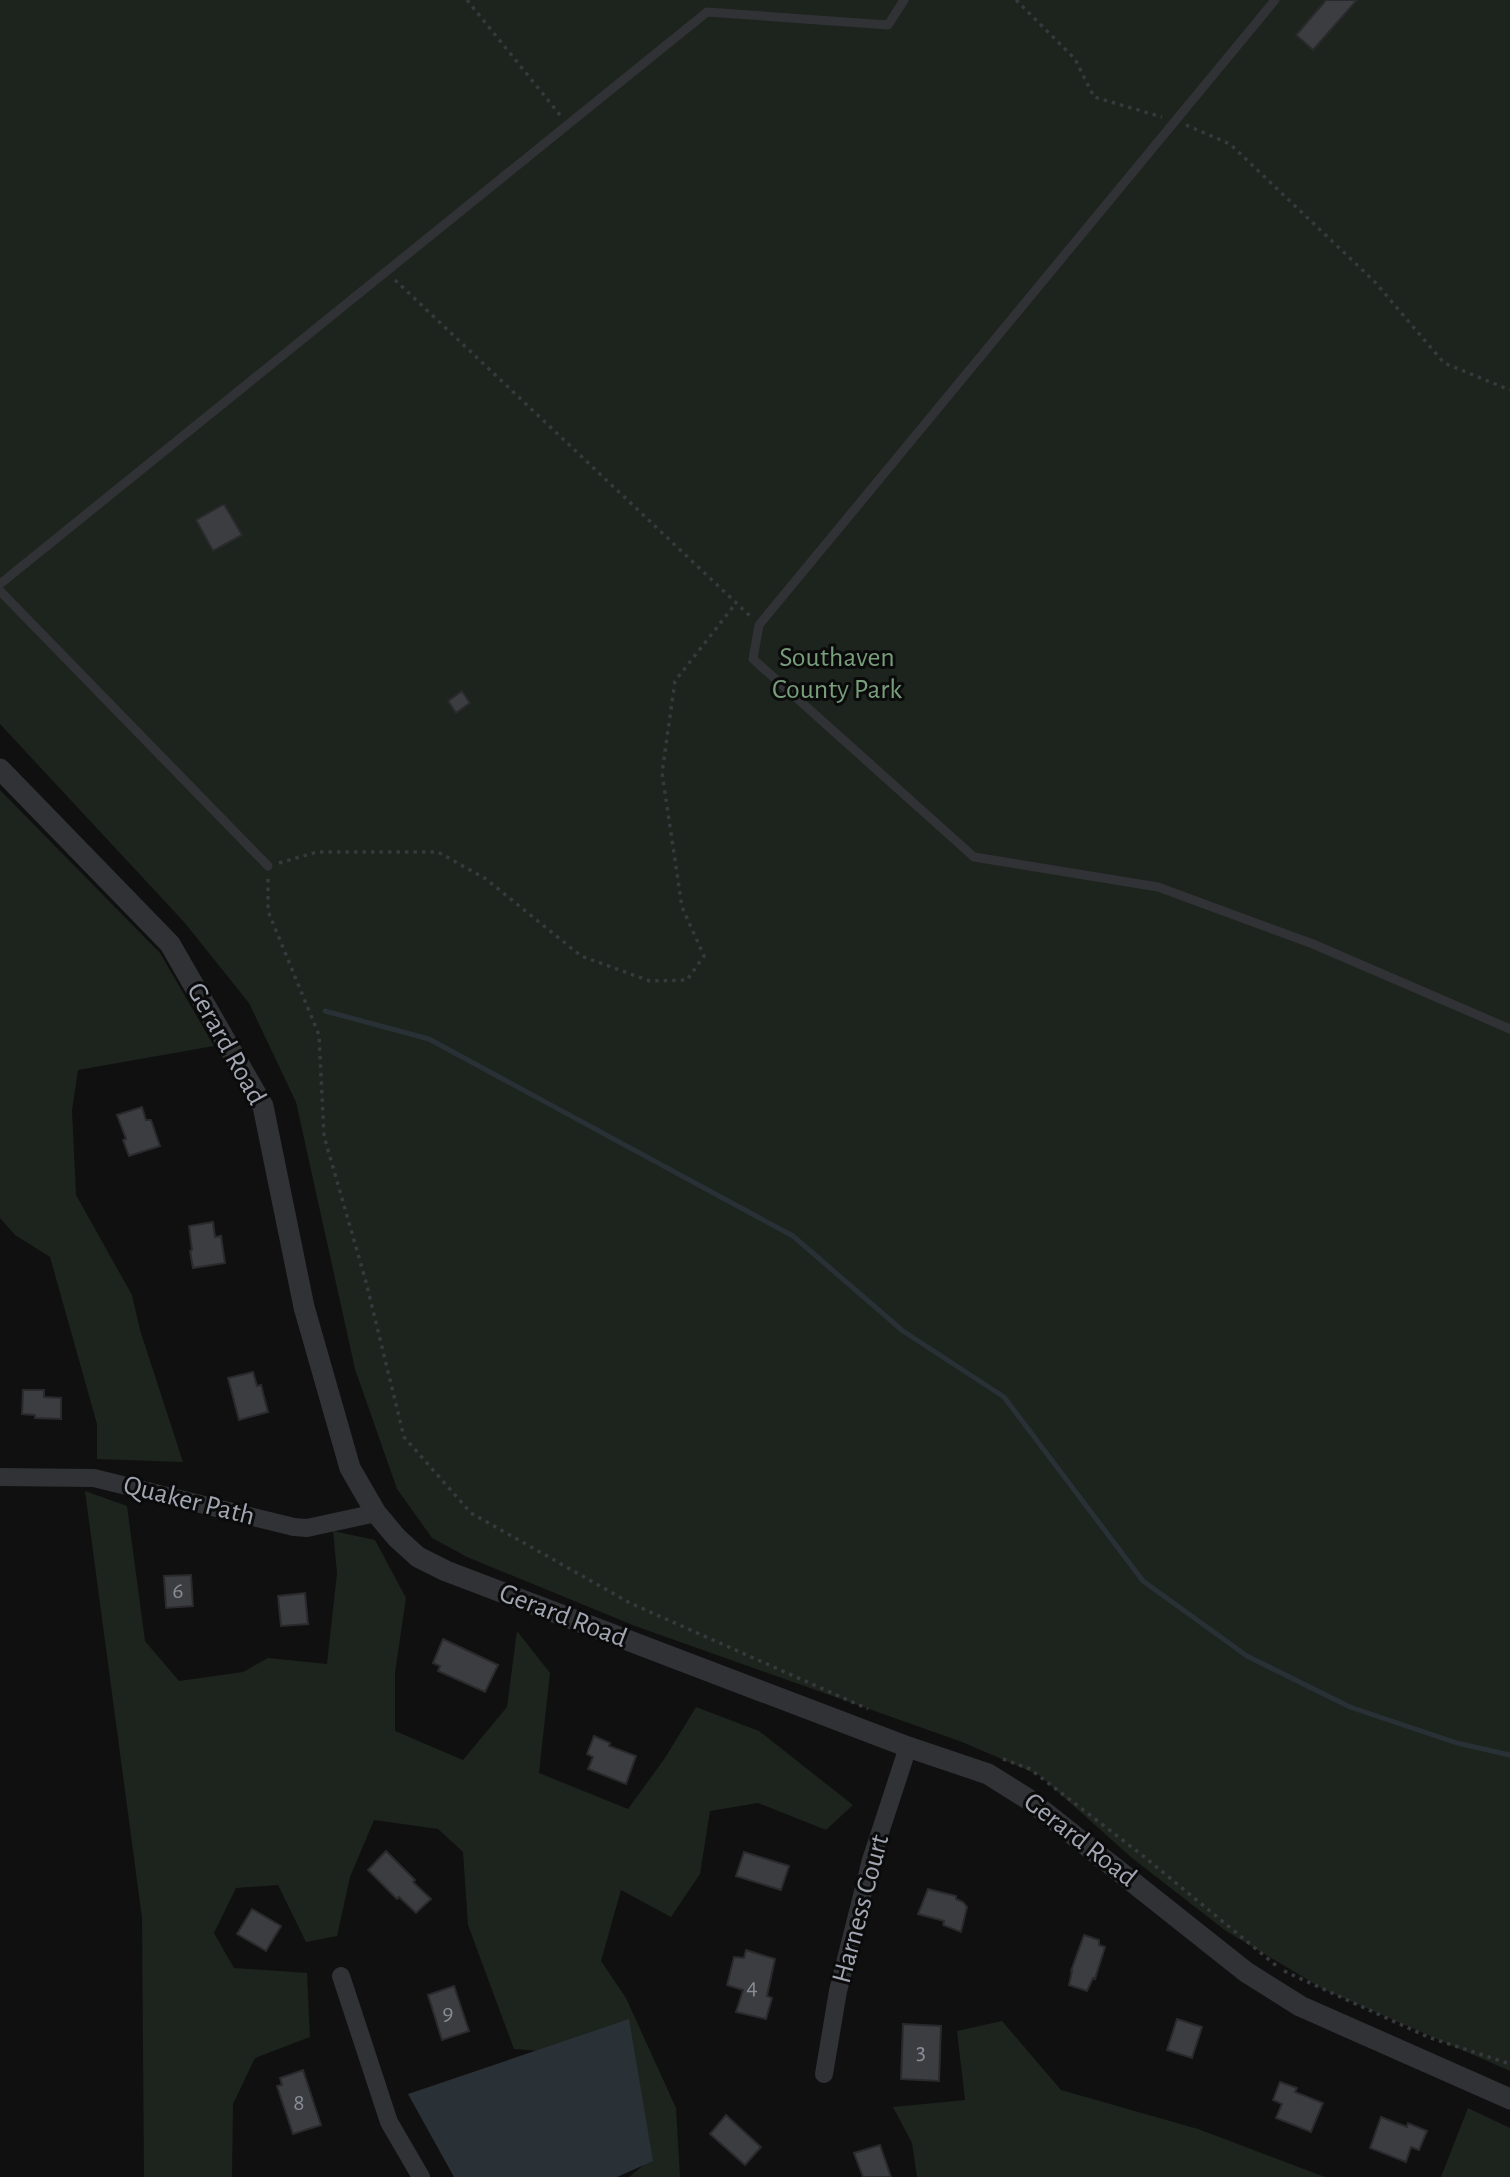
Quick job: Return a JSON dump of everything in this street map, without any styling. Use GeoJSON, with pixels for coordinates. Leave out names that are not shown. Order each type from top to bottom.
{"type":"FeatureCollection","features":[{"type":"Feature","properties":{"kind":"street","name":"Gerard Road"},"geometry":{"type":"LineString","coordinates":[[0,769],[170,944],[263,1106],[308,1321],[350,1468],[376,1513],[418,1557],[446,1571],[908,1747],[988,1774],[1011,1786],[1246,1972],[1281,1996],[1510,2099]]}},
{"type":"Feature","properties":{"kind":"street","name":"Quaker Path"},"geometry":{"type":"LineString","coordinates":[[0,1477],[94,1478],[294,1527],[307,1528],[376,1513]]}},
{"type":"Feature","properties":{"kind":"street","name":"Harness Court"},"geometry":{"type":"LineString","coordinates":[[824,2074],[838,1991],[872,1860],[908,1747]]}},
{"type":"Feature","properties":{"kind":"street"},"geometry":{"type":"LineString","coordinates":[[341,1976],[389,2122],[421,2177]]}},
{"type":"Feature","properties":{"kind":"lane"},"geometry":{"type":"LineString","coordinates":[[0,584],[707,12],[888,24],[904,0]]}},
{"type":"Feature","properties":{"kind":"lane"},"geometry":{"type":"LineString","coordinates":[[1275,0],[759,625],[753,659],[974,858],[1158,887],[1313,944],[1510,1029]]}},
{"type":"Feature","properties":{"kind":"lane"},"geometry":{"type":"LineString","coordinates":[[0,591],[268,866]]}},
{"type":"Feature","properties":{"kind":"path"},"geometry":{"type":"LineString","coordinates":[[467,0],[567,124]]}},
{"type":"Feature","properties":{"kind":"path"},"geometry":{"type":"LineString","coordinates":[[1016,0],[1075,59],[1094,97],[1175,121],[1230,144],[1375,282],[1444,363],[1510,390]]}},
{"type":"Feature","properties":{"kind":"path"},"geometry":{"type":"LineString","coordinates":[[386,271],[759,625]]}},
{"type":"Feature","properties":{"kind":"path"},"geometry":{"type":"LineString","coordinates":[[736,603],[675,681],[662,773],[682,907],[704,956],[687,980],[650,981],[581,956],[486,879],[438,852],[317,852],[268,866],[268,911],[319,1035],[324,1136],[366,1282],[404,1437],[471,1513],[630,1603],[874,1712]]}},
{"type":"Feature","properties":{"kind":"path"},"geometry":{"type":"LineString","coordinates":[[991,1755],[1030,1769],[1142,1855],[1280,1969],[1428,2037],[1510,2064]]}},
{"type":"Feature","properties":{"kind":"green space","name":"Southaven County Park"},"geometry":{"type":"Polygon","coordinates":[[[0,0],[1510,0],[1510,2071],[1323,1989],[1226,1931],[1132,1858],[1039,1775],[962,1742],[635,1626],[467,1557],[432,1538],[397,1489],[355,1369],[296,1102],[249,1003],[184,922],[0,724],[0,0]]]}},
{"type":"Feature","properties":{"kind":"green space"},"geometry":{"type":"Polygon","coordinates":[[[0,790],[160,953],[214,1046],[78,1070],[72,1110],[76,1195],[132,1295],[140,1330],[183,1462],[97,1459],[97,1424],[50,1257],[15,1235],[0,1218],[0,790]]]}},
{"type":"Feature","properties":{"kind":"green space"},"geometry":{"type":"Polygon","coordinates":[[[85,1491],[127,1506],[145,1641],[179,1681],[243,1672],[268,1658],[327,1664],[337,1573],[333,1531],[375,1540],[406,1598],[395,1673],[395,1731],[463,1760],[507,1707],[517,1631],[550,1673],[539,1773],[628,1809],[665,1758],[696,1707],[759,1731],[853,1805],[826,1830],[758,1803],[710,1811],[700,1874],[671,1917],[621,1890],[601,1961],[626,1998],[676,2108],[680,2177],[629,2177],[646,2163],[555,2052],[514,2049],[468,1925],[463,1852],[438,1829],[374,1820],[350,1877],[337,1936],[306,1942],[278,1885],[236,1888],[214,1933],[234,1968],[307,1973],[310,2037],[255,2058],[233,2104],[232,2177],[144,2177],[142,1918],[85,1491]]]}},
{"type":"Feature","properties":{"kind":"green space"},"geometry":{"type":"Polygon","coordinates":[[[1002,2021],[1061,2090],[1198,2129],[1325,2177],[917,2177],[912,2143],[893,2107],[965,2100],[957,2031],[1002,2021]]]}},
{"type":"Feature","properties":{"kind":"green space"},"geometry":{"type":"Polygon","coordinates":[[[1468,2108],[1510,2128],[1510,2177],[1441,2177],[1468,2108]]]}},
{"type":"Feature","properties":{"kind":"shaded area"},"geometry":{"type":"Polygon","coordinates":[[[629,2019],[653,2161],[617,2177],[454,2177],[408,2094],[629,2019]]]}},
{"type":"Feature","properties":{"kind":"building"},"geometry":{"type":"Polygon","coordinates":[[[1326,0],[1357,0],[1313,50],[1296,35],[1326,0]]]}},
{"type":"Feature","properties":{"kind":"building"},"geometry":{"type":"Polygon","coordinates":[[[224,504],[242,535],[213,551],[196,520],[224,504]]]}},
{"type":"Feature","properties":{"kind":"building"},"geometry":{"type":"Polygon","coordinates":[[[462,691],[470,703],[456,713],[448,701],[462,691]]]}},
{"type":"Feature","properties":{"kind":"building"},"geometry":{"type":"Polygon","coordinates":[[[142,1107],[146,1120],[151,1120],[160,1146],[129,1156],[117,1115],[142,1107]]]}},
{"type":"Feature","properties":{"kind":"building"},"geometry":{"type":"Polygon","coordinates":[[[213,1222],[215,1237],[221,1236],[225,1263],[193,1268],[189,1226],[213,1222]]]}},
{"type":"Feature","properties":{"kind":"building"},"geometry":{"type":"Polygon","coordinates":[[[253,1372],[257,1386],[261,1385],[268,1412],[239,1420],[228,1378],[253,1372]]]}},
{"type":"Feature","properties":{"kind":"building"},"geometry":{"type":"Polygon","coordinates":[[[23,1390],[44,1390],[44,1397],[61,1398],[61,1419],[35,1418],[35,1415],[22,1414],[23,1390]]]}},
{"type":"Feature","properties":{"kind":"building"},"geometry":{"type":"Polygon","coordinates":[[[191,1575],[193,1606],[166,1608],[164,1576],[191,1575]]]}},
{"type":"Feature","properties":{"kind":"building"},"geometry":{"type":"Polygon","coordinates":[[[305,1593],[308,1624],[281,1626],[278,1596],[305,1593]]]}},
{"type":"Feature","properties":{"kind":"building"},"geometry":{"type":"Polygon","coordinates":[[[443,1639],[498,1665],[485,1692],[438,1671],[440,1666],[433,1663],[443,1639]]]}},
{"type":"Feature","properties":{"kind":"building"},"geometry":{"type":"Polygon","coordinates":[[[594,1736],[610,1743],[609,1746],[636,1756],[626,1784],[588,1769],[593,1757],[587,1754],[594,1736]]]}},
{"type":"Feature","properties":{"kind":"building"},"geometry":{"type":"Polygon","coordinates":[[[386,1851],[431,1899],[416,1913],[399,1897],[397,1899],[368,1870],[386,1851]]]}},
{"type":"Feature","properties":{"kind":"building"},"geometry":{"type":"Polygon","coordinates":[[[744,1852],[789,1866],[781,1890],[736,1876],[744,1852]]]}},
{"type":"Feature","properties":{"kind":"building"},"geometry":{"type":"Polygon","coordinates":[[[928,1889],[956,1896],[956,1899],[967,1907],[961,1932],[943,1925],[944,1921],[918,1914],[928,1889]]]}},
{"type":"Feature","properties":{"kind":"building"},"geometry":{"type":"Polygon","coordinates":[[[252,1909],[281,1926],[266,1951],[237,1934],[252,1909]]]}},
{"type":"Feature","properties":{"kind":"building"},"geometry":{"type":"Polygon","coordinates":[[[1084,1935],[1099,1940],[1099,1945],[1105,1947],[1095,1979],[1093,1978],[1087,1991],[1069,1985],[1071,1971],[1084,1935]]]}},
{"type":"Feature","properties":{"kind":"building"},"geometry":{"type":"Polygon","coordinates":[[[746,1950],[775,1959],[767,1996],[772,1998],[766,2019],[736,2012],[743,1990],[727,1985],[734,1957],[744,1958],[746,1950]]]}},
{"type":"Feature","properties":{"kind":"building"},"geometry":{"type":"Polygon","coordinates":[[[454,1986],[469,2031],[442,2040],[428,1995],[454,1986]]]}},
{"type":"Feature","properties":{"kind":"building"},"geometry":{"type":"Polygon","coordinates":[[[1177,2019],[1202,2027],[1192,2058],[1167,2050],[1177,2019]]]}},
{"type":"Feature","properties":{"kind":"building"},"geometry":{"type":"Polygon","coordinates":[[[903,2024],[941,2026],[939,2081],[901,2079],[903,2024]]]}},
{"type":"Feature","properties":{"kind":"building"},"geometry":{"type":"Polygon","coordinates":[[[303,2070],[321,2125],[293,2134],[277,2086],[282,2085],[280,2078],[303,2070]]]}},
{"type":"Feature","properties":{"kind":"building"},"geometry":{"type":"Polygon","coordinates":[[[1280,2082],[1297,2088],[1295,2092],[1323,2103],[1311,2132],[1276,2118],[1282,2104],[1273,2100],[1280,2082]]]}},
{"type":"Feature","properties":{"kind":"building"},"geometry":{"type":"Polygon","coordinates":[[[726,2115],[761,2147],[745,2165],[710,2134],[726,2115]]]}},
{"type":"Feature","properties":{"kind":"building"},"geometry":{"type":"Polygon","coordinates":[[[1381,2117],[1407,2127],[1408,2123],[1427,2131],[1419,2150],[1411,2147],[1406,2162],[1370,2148],[1381,2117]]]}},
{"type":"Feature","properties":{"kind":"building"},"geometry":{"type":"Polygon","coordinates":[[[880,2145],[891,2177],[863,2177],[854,2153],[880,2145]]]}},
{"type":"Feature","properties":{"kind":"waterway"},"geometry":{"type":"LineString","coordinates":[[325,1011],[429,1039],[793,1236],[903,1331],[1004,1397],[1143,1581],[1247,1656],[1350,1707],[1457,1743],[1510,1755]]}}]}
